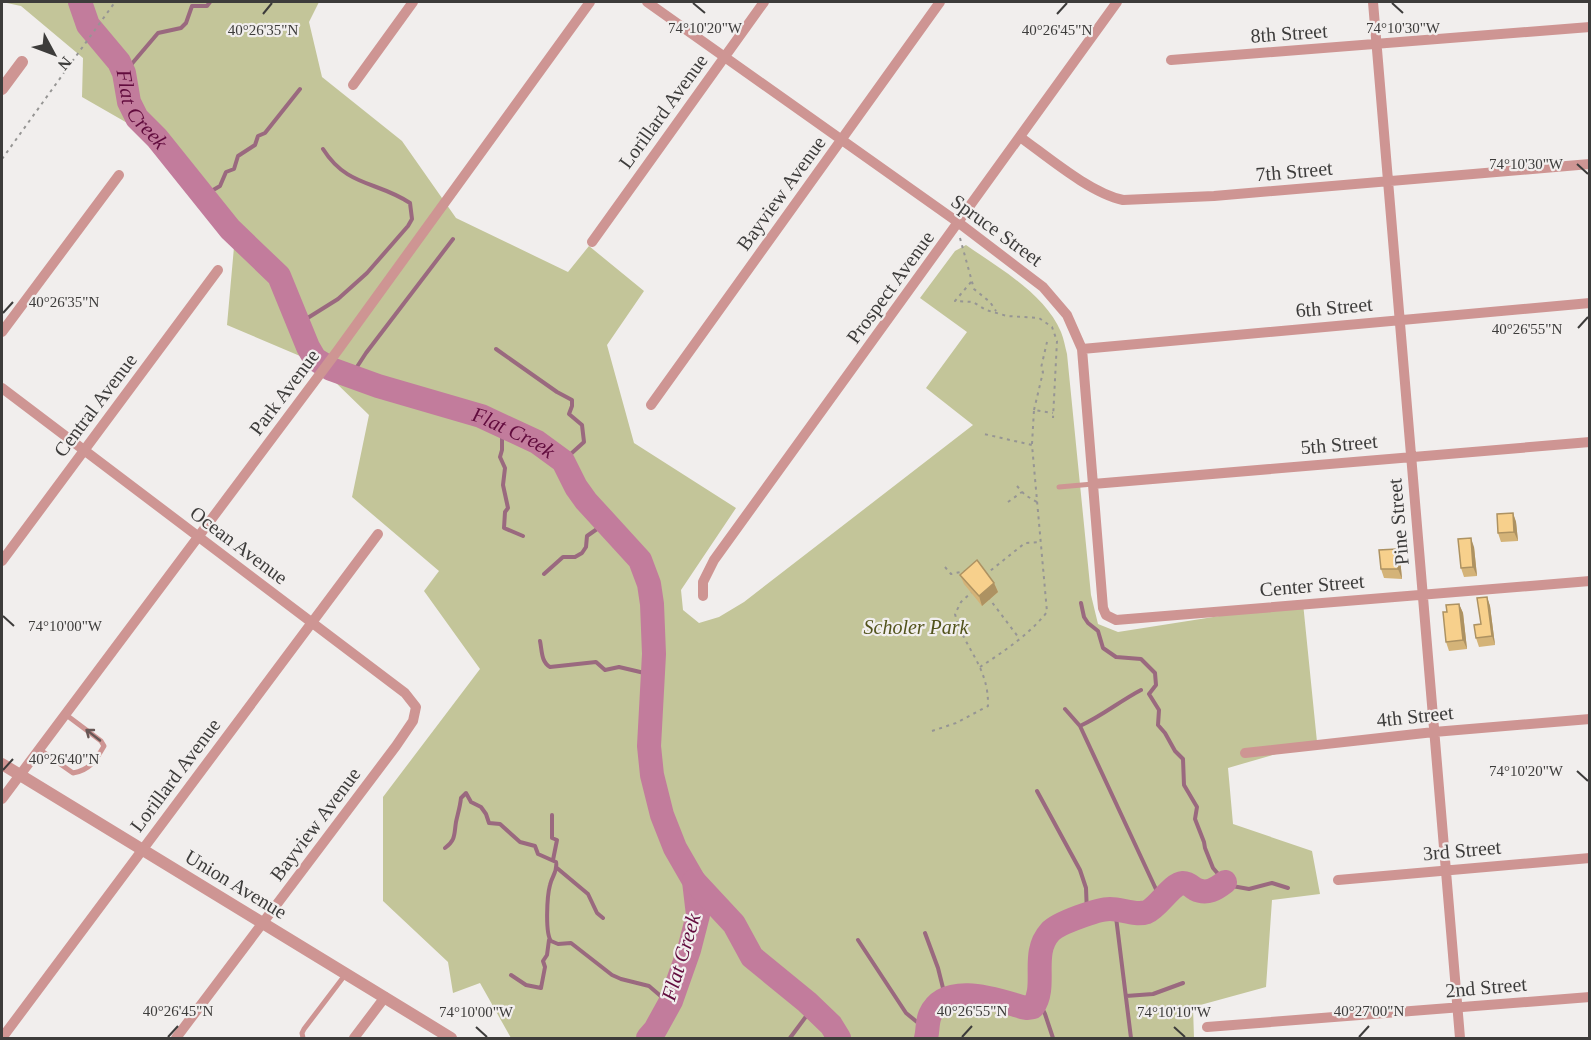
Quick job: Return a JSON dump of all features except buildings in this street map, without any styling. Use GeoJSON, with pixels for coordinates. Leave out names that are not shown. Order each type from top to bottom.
{"type":"FeatureCollection","features":[{"type":"Feature","properties":{"kind":"street"},"geometry":{"type":"LineString","coordinates":[[352,85],[412,2]]}},
{"type":"Feature","properties":{"kind":"street","name":"Park Avenue"},"geometry":{"type":"LineString","coordinates":[[2,799],[338,350],[590,2]]}},
{"type":"Feature","properties":{"kind":"street","name":"Spruce Street"},"geometry":{"type":"LineString","coordinates":[[648,2],[958,223],[1043,287],[1067,315],[1082,349],[1103,608],[1109,617]]}},
{"type":"Feature","properties":{"kind":"street","name":"Lorillard Avenue"},"geometry":{"type":"LineString","coordinates":[[592,242],[764,2]]}},
{"type":"Feature","properties":{"kind":"street","name":"Bayview Avenue"},"geometry":{"type":"LineString","coordinates":[[651,405],[940,2]]}},
{"type":"Feature","properties":{"kind":"street","name":"Prospect Avenue"},"geometry":{"type":"LineString","coordinates":[[703,596],[703,582],[714,560],[1117,2]]}},
{"type":"Feature","properties":{"kind":"street","name":"Pine Street"},"geometry":{"type":"LineString","coordinates":[[1373,2],[1460,1038]]}},
{"type":"Feature","properties":{"kind":"street","name":"8th Street"},"geometry":{"type":"LineString","coordinates":[[1171,60],[1590,27]]}},
{"type":"Feature","properties":{"kind":"street"},"geometry":{"type":"LineString","coordinates":[[2,89],[22,62]]}},
{"type":"Feature","properties":{"kind":"street","name":"7th Street"},"geometry":{"type":"LineString","coordinates":[[1020,137],[1094,188],[1113,198],[1123,200],[1214,196],[1590,164]]}},
{"type":"Feature","properties":{"kind":"street"},"geometry":{"type":"LineString","coordinates":[[2,332],[119,175]]}},
{"type":"Feature","properties":{"kind":"street","name":"Central Avenue"},"geometry":{"type":"LineString","coordinates":[[2,561],[218,270]]}},
{"type":"Feature","properties":{"kind":"street","name":"6th Street"},"geometry":{"type":"LineString","coordinates":[[1082,349],[1590,303]]}},
{"type":"Feature","properties":{"kind":"street","name":"Ocean Avenue"},"geometry":{"type":"LineString","coordinates":[[2,388],[414,702],[415,715],[396,746]]}},
{"type":"Feature","properties":{"kind":"street","name":"5th Street"},"geometry":{"type":"LineString","coordinates":[[1093,484],[1590,442]]}},
{"type":"Feature","properties":{"kind":"street","name":"Lorillard Avenue"},"geometry":{"type":"LineString","coordinates":[[2,1038],[378,534]]}},
{"type":"Feature","properties":{"kind":"street","name":"Center Street"},"geometry":{"type":"LineString","coordinates":[[1109,617],[1116,620],[1590,581]]}},
{"type":"Feature","properties":{"kind":"street","name":"4th Street"},"geometry":{"type":"LineString","coordinates":[[1245,753],[1434,732],[1590,719]]}},
{"type":"Feature","properties":{"kind":"street","name":"Bayview Avenue"},"geometry":{"type":"LineString","coordinates":[[176,1038],[396,746]]}},
{"type":"Feature","properties":{"kind":"street","name":"Union Avenue"},"geometry":{"type":"LineString","coordinates":[[2,764],[451,1038]]}},
{"type":"Feature","properties":{"kind":"street","name":"3rd Street"},"geometry":{"type":"LineString","coordinates":[[1338,880],[1590,858]]}},
{"type":"Feature","properties":{"kind":"street"},"geometry":{"type":"LineString","coordinates":[[354,1038],[385,997]]}},
{"type":"Feature","properties":{"kind":"street","name":"2nd Street"},"geometry":{"type":"LineString","coordinates":[[1207,1027],[1590,997]]}},
{"type":"Feature","properties":{"kind":"lane"},"geometry":{"type":"LineString","coordinates":[[1059,488],[1093,484]]}},
{"type":"Feature","properties":{"kind":"lane"},"geometry":{"type":"LineString","coordinates":[[39,749],[73,773],[82,771],[95,762],[104,746],[101,741],[65,714]]}},
{"type":"Feature","properties":{"kind":"lane"},"geometry":{"type":"LineString","coordinates":[[303,1038],[304,1029],[346,974]]}},
{"type":"Feature","properties":{"kind":"path"},"geometry":{"type":"LineString","coordinates":[[2,159],[115,2]]}},
{"type":"Feature","properties":{"kind":"path"},"geometry":{"type":"LineString","coordinates":[[958,223],[971,282],[974,289],[990,302],[996,312]]}},
{"type":"Feature","properties":{"kind":"path"},"geometry":{"type":"LineString","coordinates":[[971,282],[956,301],[973,302],[986,310],[1007,316],[1039,318],[1048,323],[1055,332],[1057,342],[1053,418]]}},
{"type":"Feature","properties":{"kind":"path"},"geometry":{"type":"LineString","coordinates":[[980,667],[1038,624],[1047,612],[1031,429],[1047,342]]}},
{"type":"Feature","properties":{"kind":"path"},"geometry":{"type":"LineString","coordinates":[[1034,410],[1053,413]]}},
{"type":"Feature","properties":{"kind":"path"},"geometry":{"type":"LineString","coordinates":[[984,434],[1032,445]]}},
{"type":"Feature","properties":{"kind":"path"},"geometry":{"type":"LineString","coordinates":[[1017,486],[1037,502]]}},
{"type":"Feature","properties":{"kind":"path"},"geometry":{"type":"LineString","coordinates":[[1008,502],[1022,492]]}},
{"type":"Feature","properties":{"kind":"path"},"geometry":{"type":"LineString","coordinates":[[985,575],[1025,543],[1041,543]]}},
{"type":"Feature","properties":{"kind":"path"},"geometry":{"type":"LineString","coordinates":[[945,567],[951,574],[967,571]]}},
{"type":"Feature","properties":{"kind":"path"},"geometry":{"type":"LineString","coordinates":[[932,730],[977,714],[988,706],[988,691],[980,667],[959,632],[955,615],[961,602],[978,584]]}},
{"type":"Feature","properties":{"kind":"path"},"geometry":{"type":"LineString","coordinates":[[984,592],[1019,638]]}},
{"type":"Feature","properties":{"kind":"green space","name":"Scholer Park"},"geometry":{"type":"Polygon","coordinates":[[[2,2],[319,2],[309,22],[322,77],[402,141],[456,218],[568,272],[589,246],[644,291],[607,345],[634,443],[736,508],[681,590],[683,610],[699,623],[719,617],[744,602],[973,425],[926,388],[967,332],[920,298],[955,251],[966,245],[1020,283],[1054,318],[1067,354],[1091,595],[1098,624],[1118,632],[1303,603],[1317,742],[1228,768],[1233,824],[1312,851],[1320,894],[1272,900],[1266,987],[1193,1007],[1194,1038],[511,1038],[480,983],[453,993],[448,962],[383,901],[383,797],[480,669],[424,591],[439,571],[352,497],[369,415],[332,379],[300,356],[227,325],[234,247],[136,128],[82,97],[83,58],[21,6],[2,2]]]}},
{"type":"Feature","properties":{"kind":"waterway","name":"Flat Creek"},"geometry":{"type":"LineString","coordinates":[[80,2],[88,25],[119,62],[124,73],[129,102],[137,118],[157,138],[230,229],[279,276],[315,359],[331,369],[378,386],[481,416],[537,442],[563,461],[586,501],[640,560],[649,584],[652,604],[654,654],[649,746],[652,775],[662,815],[675,848],[694,881],[698,915],[689,950],[671,1001],[648,1038]]}},
{"type":"Feature","properties":{"kind":"waterway"},"geometry":{"type":"LineString","coordinates":[[124,73],[158,33],[181,28],[186,23],[192,6],[207,6],[210,2]]}},
{"type":"Feature","properties":{"kind":"waterway"},"geometry":{"type":"LineString","coordinates":[[203,196],[220,186],[226,172],[234,169],[238,156],[255,145],[258,136],[265,133],[300,89]]}},
{"type":"Feature","properties":{"kind":"waterway"},"geometry":{"type":"LineString","coordinates":[[298,324],[338,299],[367,273],[412,219],[410,203],[352,177],[332,161],[323,149]]}},
{"type":"Feature","properties":{"kind":"waterway"},"geometry":{"type":"LineString","coordinates":[[351,376],[453,239]]}},
{"type":"Feature","properties":{"kind":"waterway"},"geometry":{"type":"LineString","coordinates":[[496,349],[572,400],[569,414],[582,425],[584,442],[563,461]]}},
{"type":"Feature","properties":{"kind":"waterway"},"geometry":{"type":"LineString","coordinates":[[502,424],[500,457],[505,468],[503,485],[508,508],[505,512],[504,528],[523,536]]}},
{"type":"Feature","properties":{"kind":"waterway"},"geometry":{"type":"LineString","coordinates":[[544,574],[563,557],[575,557],[582,553],[586,547],[587,536],[607,522]]}},
{"type":"Feature","properties":{"kind":"waterway"},"geometry":{"type":"LineString","coordinates":[[1081,603],[1084,617],[1098,631],[1103,648],[1116,657],[1141,659],[1155,673],[1156,685],[1149,694],[1159,710],[1158,725],[1183,759],[1184,785],[1197,807],[1195,819],[1213,868],[1225,882],[1232,886],[1249,889],[1272,883],[1288,888]]}},
{"type":"Feature","properties":{"kind":"waterway"},"geometry":{"type":"LineString","coordinates":[[540,641],[543,659],[550,667],[596,662],[605,670],[619,667],[653,675]]}},
{"type":"Feature","properties":{"kind":"waterway"},"geometry":{"type":"LineString","coordinates":[[1080,726],[1141,690]]}},
{"type":"Feature","properties":{"kind":"waterway"},"geometry":{"type":"LineString","coordinates":[[1065,709],[1080,726],[1161,900]]}},
{"type":"Feature","properties":{"kind":"waterway"},"geometry":{"type":"LineString","coordinates":[[1037,791],[1080,870],[1086,888],[1087,914]]}},
{"type":"Feature","properties":{"kind":"waterway"},"geometry":{"type":"LineString","coordinates":[[445,848],[453,839],[461,798],[466,793],[471,802],[481,807],[489,823],[500,824],[520,842],[535,846],[538,854],[556,862],[556,871],[551,882],[547,905],[547,923],[551,941],[558,944],[571,943],[612,975],[649,986],[670,1004]]}},
{"type":"Feature","properties":{"kind":"waterway"},"geometry":{"type":"LineString","coordinates":[[552,815],[552,838],[557,840],[553,860]]}},
{"type":"Feature","properties":{"kind":"waterway"},"geometry":{"type":"LineString","coordinates":[[557,868],[588,894],[597,913],[603,918]]}},
{"type":"Feature","properties":{"kind":"waterway"},"geometry":{"type":"LineString","coordinates":[[694,881],[734,924],[752,957],[807,1002],[831,1025],[839,1038]]}},
{"type":"Feature","properties":{"kind":"waterway"},"geometry":{"type":"LineString","coordinates":[[926,1038],[930,1015],[938,1004],[948,998],[974,996],[1026,1008],[1033,1007],[1039,990],[1041,950],[1044,941],[1054,928],[1097,911],[1115,909],[1138,913],[1147,912],[1178,884],[1188,884],[1195,889],[1207,891],[1225,882]]}},
{"type":"Feature","properties":{"kind":"waterway"},"geometry":{"type":"LineString","coordinates":[[1115,909],[1131,1038]]}},
{"type":"Feature","properties":{"kind":"waterway"},"geometry":{"type":"LineString","coordinates":[[925,933],[938,968],[946,1000]]}},
{"type":"Feature","properties":{"kind":"waterway"},"geometry":{"type":"LineString","coordinates":[[511,975],[526,985],[541,988],[545,967],[543,961],[547,955],[549,940]]}},
{"type":"Feature","properties":{"kind":"waterway"},"geometry":{"type":"LineString","coordinates":[[858,940],[906,1013],[917,1022],[928,1025]]}},
{"type":"Feature","properties":{"kind":"waterway"},"geometry":{"type":"LineString","coordinates":[[1126,996],[1153,994],[1183,983]]}},
{"type":"Feature","properties":{"kind":"waterway"},"geometry":{"type":"LineString","coordinates":[[1038,1000],[1053,1038]]}},
{"type":"Feature","properties":{"kind":"waterway"},"geometry":{"type":"LineString","coordinates":[[790,1038],[813,1007]]}}]}
